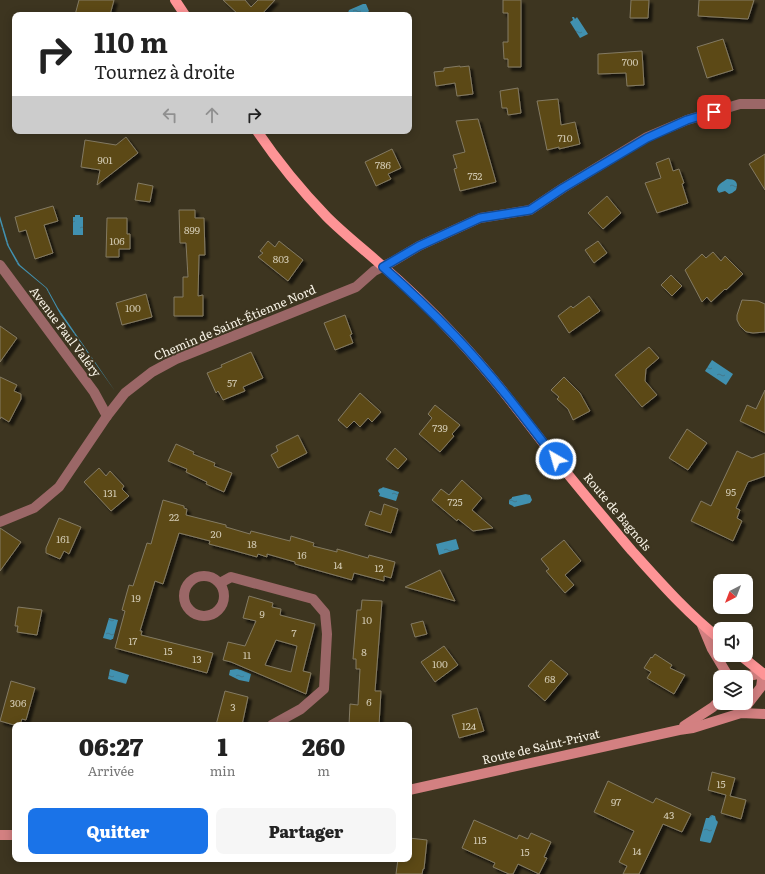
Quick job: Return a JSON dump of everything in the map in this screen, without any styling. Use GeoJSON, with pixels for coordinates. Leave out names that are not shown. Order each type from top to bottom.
{"type":"FeatureCollection","features":[{"type":"Feature","properties":{"kind":"main road"},"geometry":{"type":"LineString","coordinates":[[175,0],[182,12]]}},
{"type":"Feature","properties":{"kind":"main road","name":"Route de Bagnols"},"geometry":{"type":"LineString","coordinates":[[259,134],[283,166],[328,218],[422,302],[457,338],[509,399],[605,519],[682,606],[713,634]]}},
{"type":"Feature","properties":{"kind":"main road"},"geometry":{"type":"LineString","coordinates":[[749,662],[764,674]]}},
{"type":"Feature","properties":{"kind":"street","name":"Chemin de Saint-Étienne Nord"},"geometry":{"type":"LineString","coordinates":[[0,522],[34,508],[59,487],[107,416],[126,393],[152,372],[176,359],[356,287],[374,271],[419,246],[480,218],[530,210],[563,188],[647,138],[680,123],[740,104],[765,104]]}},
{"type":"Feature","properties":{"kind":"street","name":"Avenue Paul Valéry"},"geometry":{"type":"LineString","coordinates":[[0,265],[94,392],[107,416]]}},
{"type":"Feature","properties":{"kind":"street"},"geometry":{"type":"LineString","coordinates":[[201,575],[208,575],[215,578],[220,583],[224,589],[225,596],[220,610],[208,616],[201,616],[194,614],[189,610],[183,597],[184,590],[188,583],[201,575]]}},
{"type":"Feature","properties":{"kind":"street"},"geometry":{"type":"LineString","coordinates":[[220,583],[231,577],[313,599],[325,613],[327,634],[324,689],[301,710],[278,722]]}},
{"type":"Feature","properties":{"kind":"street"},"geometry":{"type":"LineString","coordinates":[[702,625],[712,649],[725,670]]}},
{"type":"Feature","properties":{"kind":"street"},"geometry":{"type":"LineString","coordinates":[[741,713],[761,687],[764,674],[753,675]]}},
{"type":"Feature","properties":{"kind":"street"},"geometry":{"type":"LineString","coordinates":[[679,730],[713,706]]}},
{"type":"Feature","properties":{"kind":"street"},"geometry":{"type":"LineString","coordinates":[[725,710],[728,717]]}},
{"type":"Feature","properties":{"kind":"street","name":"Route de Saint-Privat"},"geometry":{"type":"LineString","coordinates":[[412,789],[693,728],[741,713],[765,714]]}},
{"type":"Feature","properties":{"kind":"street"},"geometry":{"type":"LineString","coordinates":[[0,835],[12,835]]}},
{"type":"Feature","properties":{"kind":"water"},"geometry":{"type":"Polygon","coordinates":[[[366,4],[369,11],[348,12],[349,10],[366,4]]]}},
{"type":"Feature","properties":{"kind":"water"},"geometry":{"type":"Polygon","coordinates":[[[572,17],[575,19],[577,17],[588,34],[580,38],[570,22],[573,20],[572,17]]]}},
{"type":"Feature","properties":{"kind":"water"},"geometry":{"type":"Polygon","coordinates":[[[727,179],[737,183],[736,190],[729,194],[725,191],[719,193],[717,190],[718,186],[727,179]]]}},
{"type":"Feature","properties":{"kind":"water"},"geometry":{"type":"Polygon","coordinates":[[[75,215],[80,215],[80,217],[83,217],[83,235],[73,235],[73,217],[75,217],[75,215]]]}},
{"type":"Feature","properties":{"kind":"water"},"geometry":{"type":"Polygon","coordinates":[[[0,216],[9,246],[20,265],[47,288],[58,308],[115,391],[60,314],[46,288],[18,265],[7,245],[0,216]]]}},
{"type":"Feature","properties":{"kind":"water"},"geometry":{"type":"Polygon","coordinates":[[[712,360],[733,374],[726,385],[705,371],[712,360]]]}},
{"type":"Feature","properties":{"kind":"water"},"geometry":{"type":"Polygon","coordinates":[[[383,487],[399,492],[396,501],[379,496],[380,494],[378,491],[383,487]]]}},
{"type":"Feature","properties":{"kind":"water"},"geometry":{"type":"Polygon","coordinates":[[[526,494],[530,495],[532,500],[530,503],[514,507],[509,504],[509,500],[512,497],[526,494]]]}},
{"type":"Feature","properties":{"kind":"water"},"geometry":{"type":"Polygon","coordinates":[[[456,539],[459,549],[439,555],[436,544],[456,539]]]}},
{"type":"Feature","properties":{"kind":"water"},"geometry":{"type":"Polygon","coordinates":[[[109,618],[118,620],[113,639],[111,640],[103,638],[109,618]]]}},
{"type":"Feature","properties":{"kind":"water"},"geometry":{"type":"Polygon","coordinates":[[[110,669],[129,675],[126,684],[108,679],[110,669]]]}},
{"type":"Feature","properties":{"kind":"water"},"geometry":{"type":"Polygon","coordinates":[[[237,669],[251,674],[249,682],[239,680],[229,675],[230,670],[237,669]]]}},
{"type":"Feature","properties":{"kind":"water"},"geometry":{"type":"Polygon","coordinates":[[[712,815],[715,816],[718,822],[711,842],[700,841],[706,818],[709,818],[712,815]]]}},
{"type":"Feature","properties":{"kind":"building"},"geometry":{"type":"Polygon","coordinates":[[[79,0],[114,0],[111,12],[76,12],[79,0]]]}},
{"type":"Feature","properties":{"kind":"building"},"geometry":{"type":"Polygon","coordinates":[[[223,0],[245,0],[251,7],[258,0],[275,0],[264,12],[236,12],[223,0]]]}},
{"type":"Feature","properties":{"kind":"building"},"geometry":{"type":"Polygon","coordinates":[[[503,0],[521,0],[521,67],[508,67],[508,59],[504,59],[503,42],[508,42],[508,13],[503,13],[503,0]]]}},
{"type":"Feature","properties":{"kind":"building"},"geometry":{"type":"Polygon","coordinates":[[[631,0],[649,0],[648,18],[630,18],[631,0]]]}},
{"type":"Feature","properties":{"kind":"building"},"geometry":{"type":"Polygon","coordinates":[[[699,0],[754,0],[748,19],[698,16],[699,0]]]}},
{"type":"Feature","properties":{"kind":"building"},"geometry":{"type":"Polygon","coordinates":[[[723,39],[733,70],[707,78],[697,47],[723,39]]]}},
{"type":"Feature","properties":{"kind":"building"},"geometry":{"type":"Polygon","coordinates":[[[642,51],[644,85],[627,86],[626,73],[598,74],[598,54],[642,51]]]}},
{"type":"Feature","properties":{"kind":"building"},"geometry":{"type":"Polygon","coordinates":[[[469,66],[473,94],[457,96],[455,83],[436,86],[434,72],[444,71],[444,68],[469,66]]]}},
{"type":"Feature","properties":{"kind":"building"},"geometry":{"type":"Polygon","coordinates":[[[518,88],[521,113],[508,115],[507,108],[502,108],[500,91],[518,88]]]}},
{"type":"Feature","properties":{"kind":"building"},"geometry":{"type":"Polygon","coordinates":[[[558,99],[561,125],[575,122],[580,144],[547,150],[537,101],[558,99]]]}},
{"type":"Feature","properties":{"kind":"building"},"geometry":{"type":"Polygon","coordinates":[[[478,119],[496,182],[460,191],[454,169],[457,168],[453,155],[465,152],[456,121],[478,119]]]}},
{"type":"Feature","properties":{"kind":"building"},"geometry":{"type":"Polygon","coordinates":[[[126,137],[138,153],[97,185],[100,170],[81,167],[85,140],[116,145],[126,137]]]}},
{"type":"Feature","properties":{"kind":"building"},"geometry":{"type":"Polygon","coordinates":[[[392,149],[401,168],[388,174],[391,179],[376,186],[365,162],[392,149]]]}},
{"type":"Feature","properties":{"kind":"building"},"geometry":{"type":"Polygon","coordinates":[[[765,154],[765,190],[749,164],[765,154]]]}},
{"type":"Feature","properties":{"kind":"building"},"geometry":{"type":"Polygon","coordinates":[[[669,158],[673,171],[679,169],[684,183],[682,184],[688,203],[657,213],[645,183],[661,178],[656,163],[669,158]]]}},
{"type":"Feature","properties":{"kind":"building"},"geometry":{"type":"Polygon","coordinates":[[[138,183],[153,186],[150,202],[135,200],[138,183]]]}},
{"type":"Feature","properties":{"kind":"building"},"geometry":{"type":"Polygon","coordinates":[[[607,196],[621,213],[603,229],[588,213],[607,196]]]}},
{"type":"Feature","properties":{"kind":"building"},"geometry":{"type":"Polygon","coordinates":[[[53,206],[58,221],[44,225],[53,253],[35,259],[26,230],[19,232],[15,217],[53,206]]]}},
{"type":"Feature","properties":{"kind":"building"},"geometry":{"type":"Polygon","coordinates":[[[179,210],[195,210],[195,218],[204,218],[205,255],[199,255],[198,296],[203,295],[203,316],[174,316],[174,297],[183,297],[183,277],[188,277],[186,243],[180,243],[179,210]]]}},
{"type":"Feature","properties":{"kind":"building"},"geometry":{"type":"Polygon","coordinates":[[[107,218],[127,218],[127,234],[130,234],[130,249],[119,249],[119,257],[106,257],[107,218]]]}},
{"type":"Feature","properties":{"kind":"building"},"geometry":{"type":"Polygon","coordinates":[[[268,241],[275,247],[279,241],[303,260],[288,281],[258,257],[263,253],[260,251],[268,241]]]}},
{"type":"Feature","properties":{"kind":"building"},"geometry":{"type":"Polygon","coordinates":[[[598,241],[607,253],[594,263],[585,250],[598,241]]]}},
{"type":"Feature","properties":{"kind":"building"},"geometry":{"type":"Polygon","coordinates":[[[713,252],[721,261],[725,256],[743,274],[711,302],[707,297],[702,302],[685,270],[702,254],[706,258],[713,252]]]}},
{"type":"Feature","properties":{"kind":"building"},"geometry":{"type":"Polygon","coordinates":[[[671,275],[682,286],[672,296],[661,285],[671,275]]]}},
{"type":"Feature","properties":{"kind":"building"},"geometry":{"type":"Polygon","coordinates":[[[146,294],[152,317],[122,325],[116,303],[146,294]]]}},
{"type":"Feature","properties":{"kind":"building"},"geometry":{"type":"Polygon","coordinates":[[[589,296],[600,311],[569,333],[558,316],[571,306],[573,308],[589,296]]]}},
{"type":"Feature","properties":{"kind":"building"},"geometry":{"type":"Polygon","coordinates":[[[742,300],[758,301],[765,304],[765,332],[747,332],[740,326],[737,320],[737,315],[742,300]]]}},
{"type":"Feature","properties":{"kind":"building"},"geometry":{"type":"Polygon","coordinates":[[[345,315],[352,334],[350,335],[353,343],[335,350],[324,323],[345,315]]]}},
{"type":"Feature","properties":{"kind":"building"},"geometry":{"type":"Polygon","coordinates":[[[0,326],[17,338],[0,362],[0,326]]]}},
{"type":"Feature","properties":{"kind":"building"},"geometry":{"type":"Polygon","coordinates":[[[649,347],[659,358],[646,369],[645,381],[657,395],[642,407],[615,375],[649,347]]]}},
{"type":"Feature","properties":{"kind":"building"},"geometry":{"type":"Polygon","coordinates":[[[251,352],[263,378],[243,387],[245,391],[223,400],[218,391],[216,393],[207,373],[251,352]]]}},
{"type":"Feature","properties":{"kind":"building"},"geometry":{"type":"Polygon","coordinates":[[[0,377],[17,385],[14,391],[21,394],[21,399],[9,422],[1,417],[0,419],[0,377]]]}},
{"type":"Feature","properties":{"kind":"building"},"geometry":{"type":"Polygon","coordinates":[[[564,377],[580,393],[590,411],[573,420],[568,409],[557,399],[559,397],[551,390],[564,377]]]}},
{"type":"Feature","properties":{"kind":"building"},"geometry":{"type":"Polygon","coordinates":[[[765,390],[765,433],[740,421],[747,405],[756,409],[765,390]]]}},
{"type":"Feature","properties":{"kind":"building"},"geometry":{"type":"Polygon","coordinates":[[[360,393],[381,412],[372,422],[368,418],[360,427],[354,421],[347,428],[338,420],[360,393]]]}},
{"type":"Feature","properties":{"kind":"building"},"geometry":{"type":"Polygon","coordinates":[[[435,405],[460,425],[452,434],[454,436],[440,452],[419,434],[432,418],[428,414],[435,405]]]}},
{"type":"Feature","properties":{"kind":"building"},"geometry":{"type":"Polygon","coordinates":[[[687,429],[707,443],[688,470],[669,458],[687,429]]]}},
{"type":"Feature","properties":{"kind":"building"},"geometry":{"type":"Polygon","coordinates":[[[298,435],[307,453],[278,468],[271,455],[278,451],[276,446],[298,435]]]}},
{"type":"Feature","properties":{"kind":"building"},"geometry":{"type":"Polygon","coordinates":[[[176,444],[194,452],[193,454],[215,463],[214,466],[232,473],[224,492],[206,484],[207,482],[186,472],[187,469],[168,461],[176,444]]]}},
{"type":"Feature","properties":{"kind":"building"},"geometry":{"type":"Polygon","coordinates":[[[395,448],[407,459],[398,469],[386,459],[395,448]]]}},
{"type":"Feature","properties":{"kind":"building"},"geometry":{"type":"Polygon","coordinates":[[[737,451],[752,458],[765,453],[765,476],[748,482],[736,508],[740,510],[737,518],[742,521],[733,541],[691,521],[701,501],[711,506],[737,451]]]}},
{"type":"Feature","properties":{"kind":"building"},"geometry":{"type":"Polygon","coordinates":[[[99,468],[106,476],[110,471],[124,486],[122,489],[129,496],[111,511],[84,482],[99,468]]]}},
{"type":"Feature","properties":{"kind":"building"},"geometry":{"type":"Polygon","coordinates":[[[462,480],[482,498],[472,510],[493,528],[473,531],[458,519],[457,521],[432,500],[441,489],[449,495],[462,480]]]}},
{"type":"Feature","properties":{"kind":"building"},"geometry":{"type":"Polygon","coordinates":[[[163,500],[184,506],[184,508],[187,509],[186,515],[226,525],[226,527],[250,534],[251,531],[290,541],[291,536],[314,543],[313,546],[337,552],[337,549],[368,558],[369,555],[395,562],[391,578],[384,576],[384,581],[354,573],[352,580],[295,564],[295,562],[267,554],[267,557],[258,554],[257,557],[209,544],[210,541],[179,533],[163,584],[155,581],[140,631],[142,631],[141,635],[213,653],[207,673],[115,648],[125,611],[122,610],[129,585],[133,586],[147,543],[151,544],[163,500]]]}},
{"type":"Feature","properties":{"kind":"building"},"geometry":{"type":"Polygon","coordinates":[[[384,504],[398,509],[391,533],[365,525],[370,511],[381,515],[384,504]]]}},
{"type":"Feature","properties":{"kind":"building"},"geometry":{"type":"Polygon","coordinates":[[[59,518],[81,527],[69,554],[64,551],[60,559],[46,553],[46,548],[59,518]]]}},
{"type":"Feature","properties":{"kind":"building"},"geometry":{"type":"Polygon","coordinates":[[[0,528],[21,542],[0,571],[0,528]]]}},
{"type":"Feature","properties":{"kind":"building"},"geometry":{"type":"Polygon","coordinates":[[[564,540],[581,561],[565,575],[574,585],[565,593],[546,571],[549,569],[541,559],[564,540]]]}},
{"type":"Feature","properties":{"kind":"building"},"geometry":{"type":"Polygon","coordinates":[[[440,570],[455,601],[405,587],[440,570]]]}},
{"type":"Feature","properties":{"kind":"building"},"geometry":{"type":"Polygon","coordinates":[[[249,596],[273,603],[272,607],[281,609],[280,615],[315,624],[303,671],[311,673],[306,694],[223,660],[228,642],[245,646],[256,621],[243,618],[249,596]],[[276,640],[265,665],[291,672],[297,646],[276,640]]]}},
{"type":"Feature","properties":{"kind":"building"},"geometry":{"type":"Polygon","coordinates":[[[362,600],[382,601],[375,691],[381,691],[379,722],[349,722],[350,704],[358,705],[360,669],[356,669],[356,659],[353,659],[357,610],[361,610],[362,600]]]}},
{"type":"Feature","properties":{"kind":"building"},"geometry":{"type":"Polygon","coordinates":[[[18,607],[42,610],[37,635],[17,632],[18,626],[15,626],[18,607]]]}},
{"type":"Feature","properties":{"kind":"building"},"geometry":{"type":"Polygon","coordinates":[[[423,621],[427,634],[415,637],[411,624],[423,621]]]}},
{"type":"Feature","properties":{"kind":"building"},"geometry":{"type":"Polygon","coordinates":[[[444,646],[458,665],[435,682],[421,662],[444,646]]]}},
{"type":"Feature","properties":{"kind":"building"},"geometry":{"type":"Polygon","coordinates":[[[655,654],[672,665],[670,668],[685,675],[674,694],[647,678],[651,672],[644,668],[651,657],[652,658],[655,654]]]}},
{"type":"Feature","properties":{"kind":"building"},"geometry":{"type":"Polygon","coordinates":[[[551,660],[568,674],[545,701],[528,686],[551,660]]]}},
{"type":"Feature","properties":{"kind":"building"},"geometry":{"type":"Polygon","coordinates":[[[11,681],[35,688],[26,720],[22,719],[21,722],[12,722],[12,724],[0,721],[11,681]]]}},
{"type":"Feature","properties":{"kind":"building"},"geometry":{"type":"Polygon","coordinates":[[[225,691],[248,697],[243,722],[217,722],[225,691]]]}},
{"type":"Feature","properties":{"kind":"building"},"geometry":{"type":"Polygon","coordinates":[[[477,708],[484,731],[459,738],[452,715],[477,708]]]}},
{"type":"Feature","properties":{"kind":"building"},"geometry":{"type":"Polygon","coordinates":[[[712,772],[735,778],[730,796],[746,800],[741,819],[721,813],[726,795],[708,790],[712,772]]]}},
{"type":"Feature","properties":{"kind":"building"},"geometry":{"type":"Polygon","coordinates":[[[608,781],[653,803],[656,798],[691,814],[682,832],[663,824],[639,874],[623,874],[627,866],[619,862],[634,831],[594,812],[608,781]]]}},
{"type":"Feature","properties":{"kind":"building"},"geometry":{"type":"Polygon","coordinates":[[[474,820],[517,839],[519,835],[528,839],[531,833],[551,842],[544,857],[547,858],[539,874],[518,864],[513,874],[509,874],[493,867],[495,863],[462,848],[474,820]]]}},
{"type":"Feature","properties":{"kind":"building"},"geometry":{"type":"Polygon","coordinates":[[[412,838],[427,840],[424,869],[422,874],[396,874],[398,862],[412,862],[412,838]]]}},
{"type":"Feature","properties":{"kind":"route"},"geometry":{"type":"LineString","coordinates":[[556,459],[509,399],[457,338],[422,302],[383,267],[419,246],[480,218],[530,210],[563,188],[647,138],[687,120],[714,112]]}}]}
